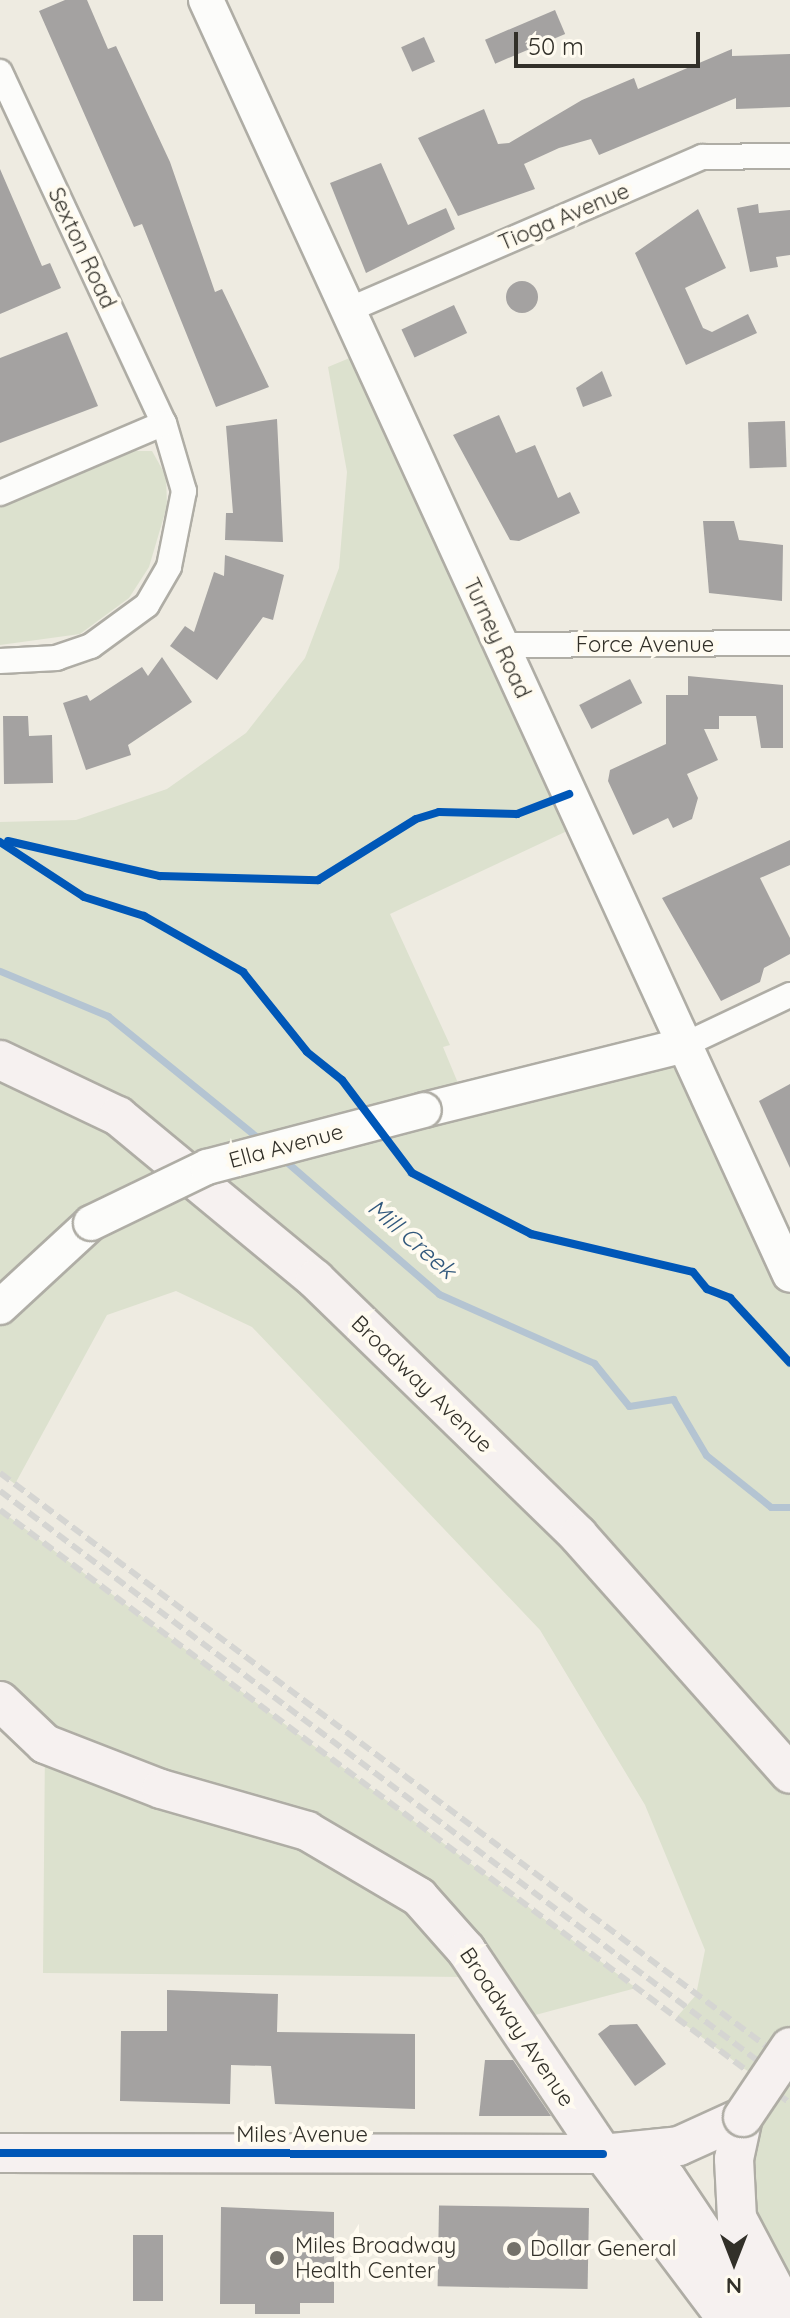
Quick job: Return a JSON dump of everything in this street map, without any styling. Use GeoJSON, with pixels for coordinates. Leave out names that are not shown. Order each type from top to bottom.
{"type":"FeatureCollection","features":[{"type":"Feature","properties":{"kind":"main road","name":"Turney Road"},"geometry":{"type":"LineString","coordinates":[[206,0],[790,1275]]}},
{"type":"Feature","properties":{"kind":"main road","name":"Ella Avenue"},"geometry":{"type":"LineString","coordinates":[[0,1307],[91,1223],[207,1167],[684,1045]]}},
{"type":"Feature","properties":{"kind":"main road","name":"Broadway Avenue"},"geometry":{"type":"LineString","coordinates":[[0,1060],[118,1116],[315,1279],[578,1535],[790,1774]]}},
{"type":"Feature","properties":{"kind":"main road","name":"Broadway Avenue"},"geometry":{"type":"LineString","coordinates":[[3,1711],[45,1744],[102,1770],[307,1831],[419,1897],[466,1950],[603,2154],[726,2318]]}},
{"type":"Feature","properties":{"kind":"main road"},"geometry":{"type":"LineString","coordinates":[[790,2047],[743,2117],[734,2159],[737,2218],[790,2318]]}},
{"type":"Feature","properties":{"kind":"main road"},"geometry":{"type":"LineString","coordinates":[[603,2154],[679,2146],[743,2117]]}},
{"type":"Feature","properties":{"kind":"main road","name":"Miles Avenue"},"geometry":{"type":"LineString","coordinates":[[0,2153],[603,2154]]}},
{"type":"Feature","properties":{"kind":"main road"},"geometry":{"type":"LineString","coordinates":[[603,2154],[667,2179],[760,2318]]}},
{"type":"Feature","properties":{"kind":"street","name":"Sexton Road"},"geometry":{"type":"LineString","coordinates":[[0,72],[164,423],[180,461],[183,505],[169,567],[147,605],[91,646],[57,658],[0,661]]}},
{"type":"Feature","properties":{"kind":"street","name":"Tioga Avenue"},"geometry":{"type":"LineString","coordinates":[[346,311],[702,157],[790,156]]}},
{"type":"Feature","properties":{"kind":"street"},"geometry":{"type":"LineString","coordinates":[[0,493],[164,423]]}},
{"type":"Feature","properties":{"kind":"street","name":"Force Avenue"},"geometry":{"type":"LineString","coordinates":[[500,645],[790,643]]}},
{"type":"Feature","properties":{"kind":"street","name":"Ella Avenue"},"geometry":{"type":"LineString","coordinates":[[684,1045],[790,995]]}},
{"type":"Feature","properties":{"kind":"green space"},"geometry":{"type":"Polygon","coordinates":[[[364,352],[582,824],[390,914],[450,1045],[443,1047],[465,1100],[684,1045],[790,1275],[790,2318],[737,2218],[765,2084],[676,2018],[696,1995],[705,1950],[645,1805],[540,1630],[252,1327],[176,1291],[107,1315],[15,1484],[0,1473],[0,822],[76,820],[167,789],[246,733],[305,658],[339,568],[347,472],[328,367],[364,352]]]}},
{"type":"Feature","properties":{"kind":"green space"},"geometry":{"type":"Polygon","coordinates":[[[125,451],[152,451],[166,476],[167,506],[149,567],[129,598],[80,634],[0,645],[0,508],[125,451]]]}},
{"type":"Feature","properties":{"kind":"green space"},"geometry":{"type":"Polygon","coordinates":[[[0,1510],[636,1988],[513,2021],[466,1977],[43,1973],[45,1744],[0,1701],[0,1510]]]}},
{"type":"Feature","properties":{"kind":"building"},"geometry":{"type":"Polygon","coordinates":[[[65,0],[87,0],[108,49],[116,46],[170,162],[215,292],[222,289],[269,387],[216,407],[142,224],[134,227],[39,11],[65,0]]]}},
{"type":"Feature","properties":{"kind":"building"},"geometry":{"type":"Polygon","coordinates":[[[555,10],[565,34],[495,64],[485,40],[555,10]]]}},
{"type":"Feature","properties":{"kind":"building"},"geometry":{"type":"Polygon","coordinates":[[[424,37],[435,62],[412,72],[401,47],[424,37]]]}},
{"type":"Feature","properties":{"kind":"building"},"geometry":{"type":"Polygon","coordinates":[[[732,49],[732,56],[790,54],[790,107],[736,109],[736,98],[599,155],[591,139],[559,148],[524,164],[535,189],[458,216],[418,138],[484,109],[498,144],[509,143],[582,100],[634,78],[638,89],[732,49]]]}},
{"type":"Feature","properties":{"kind":"building"},"geometry":{"type":"Polygon","coordinates":[[[381,163],[408,225],[446,208],[455,229],[366,273],[330,183],[381,163]]]}},
{"type":"Feature","properties":{"kind":"building"},"geometry":{"type":"Polygon","coordinates":[[[0,169],[42,266],[50,263],[61,288],[0,314],[0,169]]]}},
{"type":"Feature","properties":{"kind":"building"},"geometry":{"type":"Polygon","coordinates":[[[758,204],[759,213],[790,210],[790,255],[776,257],[778,267],[750,272],[737,208],[758,204]]]}},
{"type":"Feature","properties":{"kind":"building"},"geometry":{"type":"Polygon","coordinates":[[[698,209],[726,268],[685,288],[703,328],[712,332],[748,314],[757,333],[686,365],[635,253],[698,209]]]}},
{"type":"Feature","properties":{"kind":"building"},"geometry":{"type":"Polygon","coordinates":[[[522,281],[534,285],[538,297],[534,309],[522,313],[510,309],[506,297],[510,285],[522,281]]]}},
{"type":"Feature","properties":{"kind":"building"},"geometry":{"type":"Polygon","coordinates":[[[454,305],[467,333],[415,358],[401,330],[454,305]]]}},
{"type":"Feature","properties":{"kind":"building"},"geometry":{"type":"Polygon","coordinates":[[[67,332],[98,406],[0,443],[0,358],[67,332]]]}},
{"type":"Feature","properties":{"kind":"building"},"geometry":{"type":"Polygon","coordinates":[[[602,371],[612,396],[583,407],[576,388],[602,371]]]}},
{"type":"Feature","properties":{"kind":"building"},"geometry":{"type":"Polygon","coordinates":[[[499,415],[516,453],[535,445],[558,498],[570,492],[580,513],[519,541],[510,540],[453,435],[499,415]]]}},
{"type":"Feature","properties":{"kind":"building"},"geometry":{"type":"Polygon","coordinates":[[[277,419],[283,542],[225,540],[226,513],[233,513],[226,426],[277,419]]]}},
{"type":"Feature","properties":{"kind":"building"},"geometry":{"type":"Polygon","coordinates":[[[785,421],[787,467],[750,468],[748,422],[785,421]]]}},
{"type":"Feature","properties":{"kind":"building"},"geometry":{"type":"Polygon","coordinates":[[[703,521],[734,521],[739,540],[783,545],[782,601],[709,593],[703,521]]]}},
{"type":"Feature","properties":{"kind":"building"},"geometry":{"type":"Polygon","coordinates":[[[225,555],[284,575],[273,620],[263,617],[217,680],[170,646],[185,626],[194,632],[214,572],[224,576],[225,555]]]}},
{"type":"Feature","properties":{"kind":"building"},"geometry":{"type":"Polygon","coordinates":[[[162,657],[192,702],[128,745],[131,755],[86,770],[63,703],[87,695],[90,701],[142,667],[148,676],[162,657]]]}},
{"type":"Feature","properties":{"kind":"building"},"geometry":{"type":"Polygon","coordinates":[[[688,676],[783,685],[783,748],[761,748],[756,716],[719,716],[719,729],[704,729],[718,760],[687,774],[698,798],[692,819],[673,828],[668,818],[633,835],[608,781],[610,770],[666,744],[666,695],[688,695],[688,676]]]}},
{"type":"Feature","properties":{"kind":"building"},"geometry":{"type":"Polygon","coordinates":[[[630,679],[642,703],[591,729],[579,705],[630,679]]]}},
{"type":"Feature","properties":{"kind":"building"},"geometry":{"type":"Polygon","coordinates":[[[3,716],[28,716],[29,736],[52,735],[53,783],[4,784],[3,716]]]}},
{"type":"Feature","properties":{"kind":"building"},"geometry":{"type":"Polygon","coordinates":[[[790,840],[790,865],[760,878],[790,938],[790,954],[764,968],[760,982],[721,1001],[662,898],[790,840]]]}},
{"type":"Feature","properties":{"kind":"building"},"geometry":{"type":"Polygon","coordinates":[[[790,1084],[790,1168],[759,1101],[790,1084]]]}},
{"type":"Feature","properties":{"kind":"building"},"geometry":{"type":"Polygon","coordinates":[[[167,1990],[278,1994],[277,2032],[415,2034],[415,2109],[275,2104],[271,2066],[231,2065],[230,2104],[120,2101],[121,2031],[167,2031],[167,1990]]]}},
{"type":"Feature","properties":{"kind":"building"},"geometry":{"type":"Polygon","coordinates":[[[637,2024],[666,2064],[635,2086],[598,2034],[610,2025],[637,2024]]]}},
{"type":"Feature","properties":{"kind":"building"},"geometry":{"type":"Polygon","coordinates":[[[485,2060],[513,2060],[551,2116],[479,2116],[485,2060]]]}},
{"type":"Feature","properties":{"kind":"building","name":"Dollar General"},"geometry":{"type":"Polygon","coordinates":[[[439,2205],[589,2208],[588,2289],[438,2286],[439,2205]]]}},
{"type":"Feature","properties":{"kind":"building","name":"Miles Broadway Health Center"},"geometry":{"type":"Polygon","coordinates":[[[221,2207],[334,2212],[334,2303],[300,2303],[300,2314],[255,2314],[255,2304],[220,2304],[221,2207]]]}},
{"type":"Feature","properties":{"kind":"building"},"geometry":{"type":"Polygon","coordinates":[[[133,2235],[163,2235],[163,2301],[133,2301],[133,2235]]]}},
{"type":"Feature","properties":{"kind":"waterway","name":"Mill Creek"},"geometry":{"type":"LineString","coordinates":[[0,971],[108,1016],[264,1143]]}},
{"type":"Feature","properties":{"kind":"waterway","name":"Mill Creek"},"geometry":{"type":"LineString","coordinates":[[282,1158],[439,1294],[594,1363],[629,1406],[673,1399],[706,1455],[771,1507],[790,1507]]}},
{"type":"Feature","properties":{"kind":"railway"},"geometry":{"type":"LineString","coordinates":[[0,1473],[790,2064]]}},
{"type":"Feature","properties":{"kind":"railway"},"geometry":{"type":"LineString","coordinates":[[0,1491],[790,2085]]}},
{"type":"Feature","properties":{"kind":"railway"},"geometry":{"type":"LineString","coordinates":[[0,1510],[790,2103]]}},
{"type":"Feature","properties":{"kind":"cycle path"},"geometry":{"type":"LineString","coordinates":[[8,841],[160,876],[318,880],[416,819],[439,812],[517,814],[569,794]]}},
{"type":"Feature","properties":{"kind":"cycle path"},"geometry":{"type":"LineString","coordinates":[[0,842],[84,897],[144,916],[243,972],[307,1052],[342,1080],[412,1173],[531,1234],[693,1272],[707,1289],[730,1298],[790,1363]]}},
{"type":"Feature","properties":{"kind":"cycle path"},"geometry":{"type":"LineString","coordinates":[[0,2153],[603,2154]]}},
{"type":"Feature","properties":{"kind":"place","name":"Dollar General"},"geometry":{"type":"Point","coordinates":[514,2249]}},
{"type":"Feature","properties":{"kind":"place","name":"Miles Broadway Health Center"},"geometry":{"type":"Point","coordinates":[277,2258]}}]}
